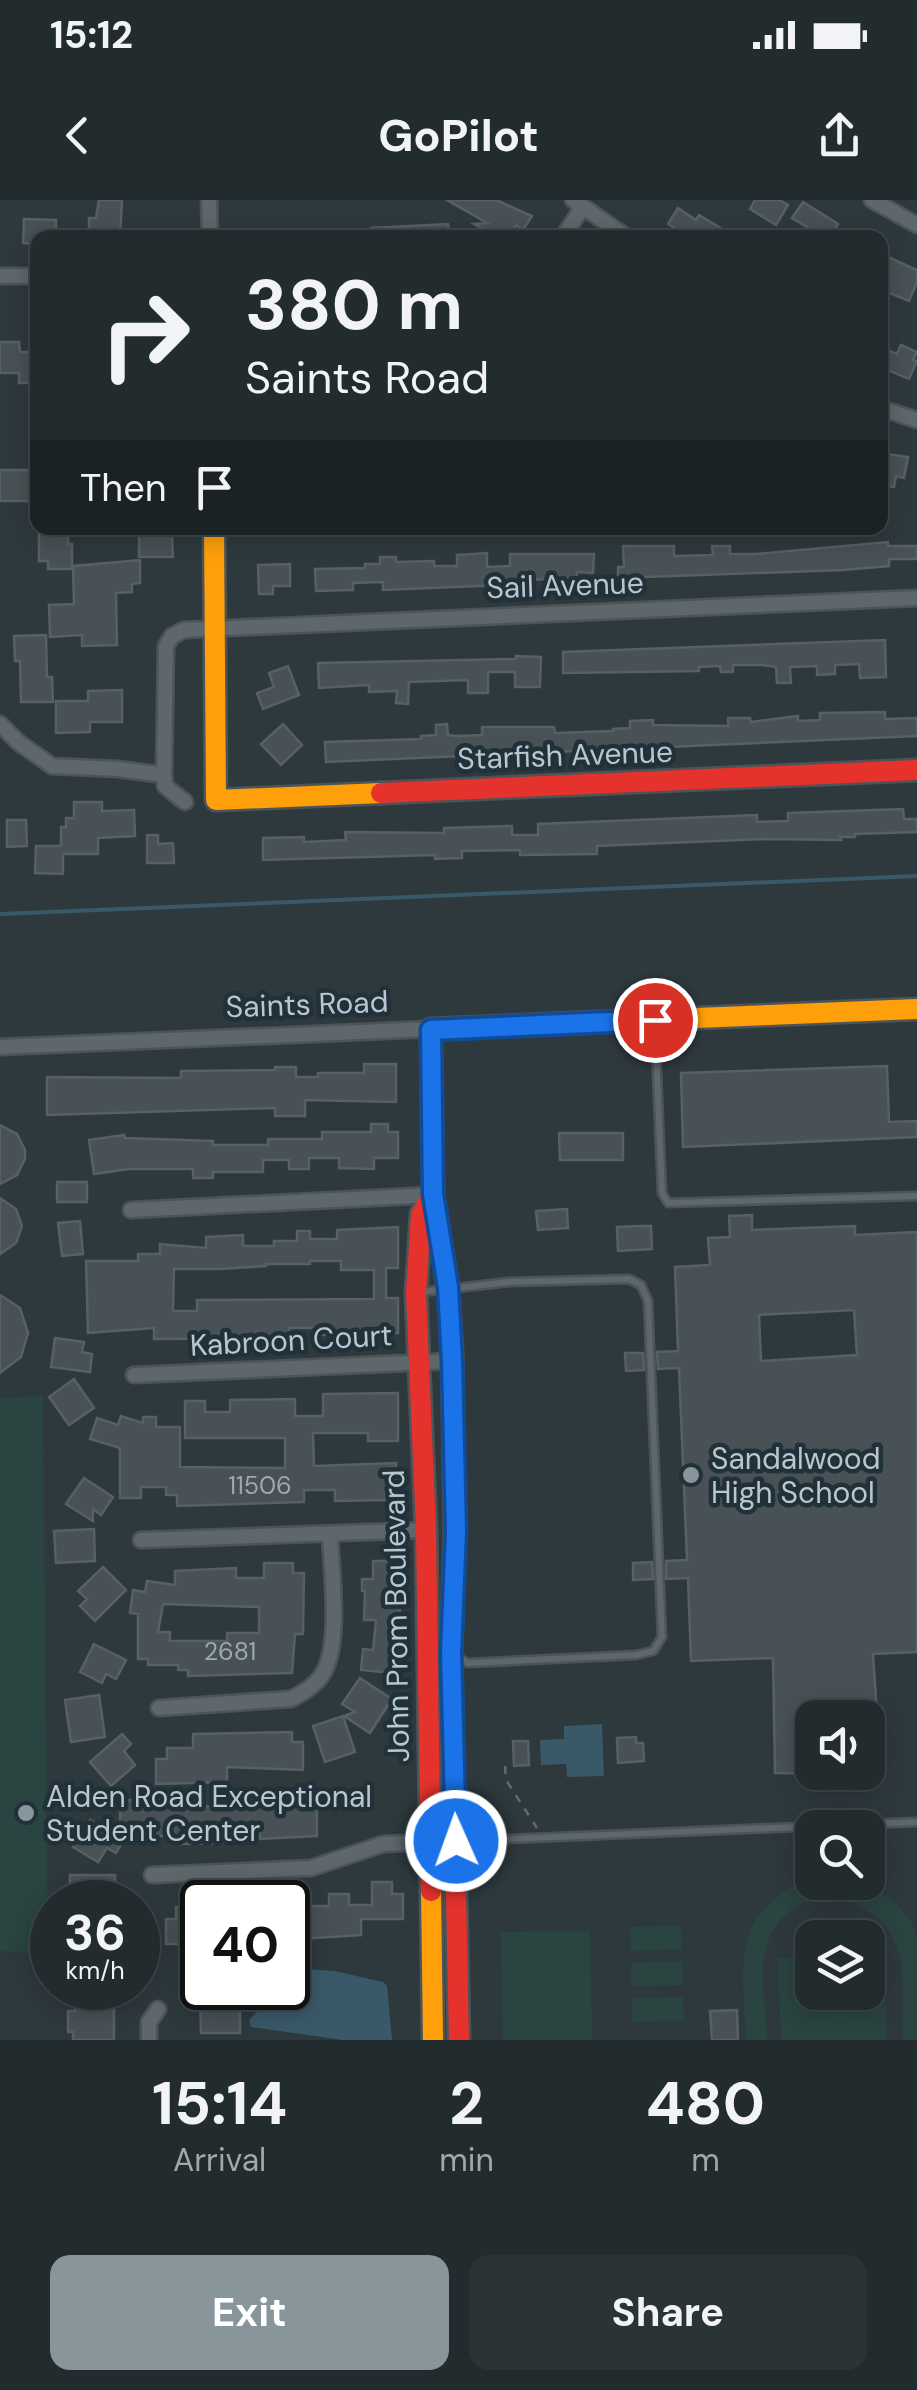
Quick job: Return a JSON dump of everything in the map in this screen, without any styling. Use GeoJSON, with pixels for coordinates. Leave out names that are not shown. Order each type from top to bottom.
{"type":"FeatureCollection","features":[{"type":"Feature","properties":{"kind":"street"},"geometry":{"type":"LineString","coordinates":[[209,200],[210,230]]}},
{"type":"Feature","properties":{"kind":"street"},"geometry":{"type":"LineString","coordinates":[[872,200],[917,226]]}},
{"type":"Feature","properties":{"kind":"street"},"geometry":{"type":"LineString","coordinates":[[566,230],[578,203],[617,230]]}},
{"type":"Feature","properties":{"kind":"street"},"geometry":{"type":"LineString","coordinates":[[0,276],[30,276]]}},
{"type":"Feature","properties":{"kind":"street"},"geometry":{"type":"LineString","coordinates":[[888,411],[917,420]]}},
{"type":"Feature","properties":{"kind":"street"},"geometry":{"type":"LineString","coordinates":[[214,535],[216,628]]}},
{"type":"Feature","properties":{"kind":"street","name":"Sail Avenue"},"geometry":{"type":"LineString","coordinates":[[164,775],[166,646],[172,636],[184,630],[917,598]]}},
{"type":"Feature","properties":{"kind":"street","name":"Starfish Avenue"},"geometry":{"type":"LineString","coordinates":[[216,628],[216,800],[917,770]]}},
{"type":"Feature","properties":{"kind":"street"},"geometry":{"type":"LineString","coordinates":[[0,724],[52,766],[118,768],[164,775],[165,786],[184,802]]}},
{"type":"Feature","properties":{"kind":"street","name":"Saints Road"},"geometry":{"type":"LineString","coordinates":[[0,1047],[917,1009]]}},
{"type":"Feature","properties":{"kind":"street","name":"John Prom Boulevard"},"geometry":{"type":"LineString","coordinates":[[431,1030],[433,1194],[448,1287],[452,1361],[454,1480],[447,1650],[456,1841],[459,2040]]}},
{"type":"Feature","properties":{"kind":"street"},"geometry":{"type":"LineString","coordinates":[[131,1210],[433,1194]]}},
{"type":"Feature","properties":{"kind":"street","name":"John Prom Boulevard"},"geometry":{"type":"LineString","coordinates":[[433,1194],[421,1214],[416,1293],[431,1630],[433,2040]]}},
{"type":"Feature","properties":{"kind":"street","name":"Kabroon Court"},"geometry":{"type":"LineString","coordinates":[[134,1375],[452,1361]]}},
{"type":"Feature","properties":{"kind":"street"},"geometry":{"type":"LineString","coordinates":[[423,1461],[436,1475],[454,1480]]}},
{"type":"Feature","properties":{"kind":"street"},"geometry":{"type":"LineString","coordinates":[[141,1540],[426,1530]]}},
{"type":"Feature","properties":{"kind":"street"},"geometry":{"type":"LineString","coordinates":[[159,1708],[291,1699],[322,1676],[330,1659],[333,1628],[330,1534]]}},
{"type":"Feature","properties":{"kind":"street"},"geometry":{"type":"LineString","coordinates":[[152,1875],[311,1868],[383,1844],[456,1841]]}},
{"type":"Feature","properties":{"kind":"street"},"geometry":{"type":"LineString","coordinates":[[149,2040],[149,2022],[157,2010]]}},
{"type":"Feature","properties":{"kind":"lane"},"geometry":{"type":"LineString","coordinates":[[655,1020],[662,1193],[668,1203],[917,1196]]}},
{"type":"Feature","properties":{"kind":"lane"},"geometry":{"type":"LineString","coordinates":[[416,1293],[448,1287],[629,1279],[641,1285],[648,1301],[662,1637],[653,1651],[636,1656],[468,1663],[447,1650]]}},
{"type":"Feature","properties":{"kind":"lane"},"geometry":{"type":"LineString","coordinates":[[456,1841],[917,1822]]}},
{"type":"Feature","properties":{"kind":"path"},"geometry":{"type":"LineString","coordinates":[[505,1766],[506,1780],[544,1837]]}},
{"type":"Feature","properties":{"kind":"green space"},"geometry":{"type":"Polygon","coordinates":[[[43,1396],[47,1880],[30,1880],[30,1952],[0,1951],[0,1398],[43,1396]]]}},
{"type":"Feature","properties":{"kind":"green space"},"geometry":{"type":"Polygon","coordinates":[[[795,1886],[795,1900],[820,1900],[792,1910],[776,1925],[766,1947],[763,1969],[767,2040],[746,2040],[746,1943],[753,1924],[795,1886]]]}},
{"type":"Feature","properties":{"kind":"green space"},"geometry":{"type":"Polygon","coordinates":[[[885,1895],[912,1923],[917,1939],[917,2040],[903,2040],[902,1970],[885,1920],[879,1920],[851,1902],[838,1900],[885,1900],[885,1895]]]}},
{"type":"Feature","properties":{"kind":"green space"},"geometry":{"type":"Polygon","coordinates":[[[681,1926],[682,1949],[631,1951],[630,1927],[681,1926]]]}},
{"type":"Feature","properties":{"kind":"green space"},"geometry":{"type":"Polygon","coordinates":[[[590,1931],[592,2040],[503,2040],[501,1932],[590,1931]]]}},
{"type":"Feature","properties":{"kind":"green space"},"geometry":{"type":"Polygon","coordinates":[[[778,1958],[795,1958],[795,2010],[885,2010],[885,1983],[887,2040],[781,2040],[778,1958]]]}},
{"type":"Feature","properties":{"kind":"green space"},"geometry":{"type":"Polygon","coordinates":[[[682,1961],[683,1985],[631,1986],[631,1963],[682,1961]]]}},
{"type":"Feature","properties":{"kind":"green space"},"geometry":{"type":"Polygon","coordinates":[[[683,1997],[684,2020],[632,2022],[632,1998],[683,1997]]]}},
{"type":"Feature","properties":{"kind":"water"},"geometry":{"type":"Polygon","coordinates":[[[602,1724],[604,1776],[567,1777],[566,1764],[541,1765],[540,1740],[564,1739],[564,1726],[602,1724]]]}},
{"type":"Feature","properties":{"kind":"water"},"geometry":{"type":"Polygon","coordinates":[[[310,1969],[334,1971],[387,1986],[392,2040],[343,2040],[251,2027],[249,2020],[259,2010],[310,2010],[310,1969]]]}},
{"type":"Feature","properties":{"kind":"building"},"geometry":{"type":"Polygon","coordinates":[[[99,200],[122,200],[120,230],[89,230],[89,218],[96,218],[99,200]]]}},
{"type":"Feature","properties":{"kind":"building"},"geometry":{"type":"Polygon","coordinates":[[[447,200],[496,200],[532,216],[523,230],[516,225],[513,230],[484,230],[474,224],[487,223],[447,200]]]}},
{"type":"Feature","properties":{"kind":"building"},"geometry":{"type":"Polygon","coordinates":[[[755,200],[779,200],[788,205],[776,225],[750,209],[755,200]]]}},
{"type":"Feature","properties":{"kind":"building"},"geometry":{"type":"Polygon","coordinates":[[[803,202],[838,224],[839,230],[809,230],[792,218],[803,202]]]}},
{"type":"Feature","properties":{"kind":"building"},"geometry":{"type":"Polygon","coordinates":[[[678,208],[696,220],[699,215],[724,230],[677,230],[668,224],[678,208]]]}},
{"type":"Feature","properties":{"kind":"building"},"geometry":{"type":"Polygon","coordinates":[[[24,219],[56,220],[56,230],[30,230],[30,243],[23,243],[24,219]]]}},
{"type":"Feature","properties":{"kind":"building"},"geometry":{"type":"Polygon","coordinates":[[[448,224],[448,230],[371,230],[448,224]]]}},
{"type":"Feature","properties":{"kind":"building"},"geometry":{"type":"Polygon","coordinates":[[[888,257],[917,270],[909,301],[888,292],[888,257]]]}},
{"type":"Feature","properties":{"kind":"building"},"geometry":{"type":"Polygon","coordinates":[[[0,342],[19,342],[20,352],[30,352],[30,383],[19,383],[19,373],[0,373],[0,342]]]}},
{"type":"Feature","properties":{"kind":"building"},"geometry":{"type":"Polygon","coordinates":[[[901,345],[917,352],[909,379],[888,370],[888,350],[897,354],[901,345]]]}},
{"type":"Feature","properties":{"kind":"building"},"geometry":{"type":"Polygon","coordinates":[[[888,454],[908,457],[904,478],[896,476],[894,487],[888,486],[888,454]]]}},
{"type":"Feature","properties":{"kind":"building"},"geometry":{"type":"Polygon","coordinates":[[[0,470],[30,470],[30,501],[0,501],[0,470]]]}},
{"type":"Feature","properties":{"kind":"building"},"geometry":{"type":"Polygon","coordinates":[[[39,535],[68,535],[72,569],[48,569],[48,561],[39,561],[39,535]]]}},
{"type":"Feature","properties":{"kind":"building"},"geometry":{"type":"Polygon","coordinates":[[[139,535],[172,535],[173,557],[139,557],[139,535]]]}},
{"type":"Feature","properties":{"kind":"building"},"geometry":{"type":"Polygon","coordinates":[[[888,542],[888,546],[917,546],[917,559],[889,559],[889,566],[843,570],[618,578],[618,567],[624,567],[623,546],[674,546],[674,556],[713,555],[712,546],[730,546],[730,554],[756,554],[888,542]]]}},
{"type":"Feature","properties":{"kind":"building"},"geometry":{"type":"Polygon","coordinates":[[[487,553],[487,567],[510,566],[510,554],[594,554],[593,573],[577,572],[576,579],[502,585],[383,590],[383,582],[353,583],[353,590],[316,591],[315,569],[365,568],[365,564],[380,564],[380,557],[396,557],[396,562],[434,561],[434,566],[457,566],[457,555],[487,553]]]}},
{"type":"Feature","properties":{"kind":"building"},"geometry":{"type":"Polygon","coordinates":[[[140,560],[140,583],[132,584],[132,592],[116,593],[117,645],[82,646],[82,635],[50,637],[49,605],[74,604],[73,566],[140,560]]]}},
{"type":"Feature","properties":{"kind":"building"},"geometry":{"type":"Polygon","coordinates":[[[290,564],[290,586],[273,586],[273,594],[259,594],[258,565],[290,564]]]}},
{"type":"Feature","properties":{"kind":"building"},"geometry":{"type":"Polygon","coordinates":[[[46,635],[47,677],[52,677],[53,702],[21,702],[20,661],[15,661],[14,636],[46,635]]]}},
{"type":"Feature","properties":{"kind":"building"},"geometry":{"type":"Polygon","coordinates":[[[885,640],[886,677],[860,678],[859,664],[835,665],[835,674],[817,675],[817,666],[790,667],[791,683],[777,683],[776,667],[763,665],[733,665],[733,672],[721,672],[720,666],[699,667],[699,671],[563,673],[563,652],[885,640]]]}},
{"type":"Feature","properties":{"kind":"building"},"geometry":{"type":"Polygon","coordinates":[[[541,657],[540,687],[515,687],[515,672],[488,672],[488,693],[468,693],[468,680],[409,682],[408,704],[396,703],[397,691],[369,692],[369,685],[319,688],[318,663],[541,657]]]}},
{"type":"Feature","properties":{"kind":"building"},"geometry":{"type":"Polygon","coordinates":[[[288,666],[299,695],[263,709],[257,693],[274,687],[269,673],[288,666]]]}},
{"type":"Feature","properties":{"kind":"building"},"geometry":{"type":"Polygon","coordinates":[[[122,690],[122,722],[90,722],[90,732],[56,733],[56,701],[88,701],[88,691],[122,690]]]}},
{"type":"Feature","properties":{"kind":"building"},"geometry":{"type":"Polygon","coordinates":[[[885,712],[885,719],[917,718],[917,736],[326,762],[325,742],[421,739],[436,735],[436,725],[447,724],[448,735],[455,736],[482,735],[482,727],[554,727],[555,733],[613,731],[630,728],[630,721],[728,726],[728,718],[750,718],[751,722],[798,716],[798,721],[820,720],[820,713],[885,712]]]}},
{"type":"Feature","properties":{"kind":"building"},"geometry":{"type":"Polygon","coordinates":[[[283,724],[302,745],[281,765],[261,744],[283,724]]]}},
{"type":"Feature","properties":{"kind":"building"},"geometry":{"type":"Polygon","coordinates":[[[74,802],[102,802],[102,811],[134,810],[135,836],[98,838],[98,854],[63,854],[63,874],[35,873],[36,846],[61,846],[61,827],[66,827],[66,818],[74,818],[74,802]]]}},
{"type":"Feature","properties":{"kind":"building"},"geometry":{"type":"Polygon","coordinates":[[[903,809],[904,819],[917,819],[917,832],[855,834],[840,837],[841,840],[597,846],[597,854],[462,851],[462,858],[435,859],[435,855],[263,860],[263,838],[304,837],[304,842],[346,840],[345,832],[444,833],[444,828],[512,826],[512,835],[538,835],[538,824],[757,815],[757,822],[788,821],[788,813],[903,809]]]}},
{"type":"Feature","properties":{"kind":"building"},"geometry":{"type":"Polygon","coordinates":[[[7,820],[26,820],[27,846],[7,847],[7,820]]]}},
{"type":"Feature","properties":{"kind":"building"},"geometry":{"type":"Polygon","coordinates":[[[147,835],[158,835],[158,844],[173,843],[174,863],[147,863],[147,835]]]}},
{"type":"Feature","properties":{"kind":"building"},"geometry":{"type":"Polygon","coordinates":[[[364,1064],[396,1064],[396,1102],[305,1100],[305,1116],[275,1116],[275,1108],[47,1115],[47,1077],[181,1078],[181,1071],[296,1067],[296,1077],[318,1077],[318,1073],[364,1073],[364,1064]]]}},
{"type":"Feature","properties":{"kind":"building"},"geometry":{"type":"Polygon","coordinates":[[[887,1066],[889,1122],[917,1121],[917,1137],[683,1147],[681,1073],[887,1066]]]}},
{"type":"Feature","properties":{"kind":"building"},"geometry":{"type":"Polygon","coordinates":[[[371,1124],[388,1124],[388,1132],[398,1132],[398,1158],[374,1158],[374,1169],[339,1168],[339,1158],[309,1158],[309,1169],[289,1169],[289,1160],[263,1160],[263,1172],[213,1172],[213,1178],[193,1178],[193,1169],[129,1169],[94,1174],[89,1140],[124,1135],[213,1141],[213,1145],[268,1145],[268,1139],[322,1139],[322,1132],[371,1132],[371,1124]]]}},
{"type":"Feature","properties":{"kind":"building"},"geometry":{"type":"Polygon","coordinates":[[[0,1125],[17,1134],[25,1159],[17,1175],[0,1184],[0,1125]]]}},
{"type":"Feature","properties":{"kind":"building"},"geometry":{"type":"Polygon","coordinates":[[[559,1133],[623,1133],[623,1160],[560,1160],[559,1133]]]}},
{"type":"Feature","properties":{"kind":"building"},"geometry":{"type":"Polygon","coordinates":[[[57,1182],[87,1182],[87,1202],[57,1202],[57,1182]]]}},
{"type":"Feature","properties":{"kind":"building"},"geometry":{"type":"Polygon","coordinates":[[[0,1198],[16,1209],[22,1226],[16,1243],[0,1254],[0,1198]]]}},
{"type":"Feature","properties":{"kind":"building"},"geometry":{"type":"Polygon","coordinates":[[[567,1209],[568,1228],[538,1230],[536,1211],[567,1209]]]}},
{"type":"Feature","properties":{"kind":"building"},"geometry":{"type":"Polygon","coordinates":[[[752,1215],[752,1230],[855,1226],[855,1235],[917,1232],[917,1652],[873,1654],[876,1700],[795,1700],[795,1774],[775,1773],[773,1658],[691,1661],[688,1578],[666,1579],[666,1561],[687,1560],[679,1368],[658,1369],[657,1352],[678,1351],[675,1267],[710,1265],[708,1238],[730,1237],[729,1216],[752,1215]],[[854,1310],[759,1315],[761,1361],[857,1355],[854,1310]]]}},
{"type":"Feature","properties":{"kind":"building"},"geometry":{"type":"Polygon","coordinates":[[[80,1221],[83,1254],[62,1256],[58,1223],[80,1221]]]}},
{"type":"Feature","properties":{"kind":"building"},"geometry":{"type":"Polygon","coordinates":[[[651,1226],[652,1249],[618,1251],[617,1227],[651,1226]]]}},
{"type":"Feature","properties":{"kind":"building"},"geometry":{"type":"Polygon","coordinates":[[[398,1227],[398,1268],[386,1268],[386,1298],[398,1298],[398,1333],[321,1335],[321,1328],[289,1328],[289,1338],[154,1339],[154,1328],[88,1333],[86,1261],[138,1261],[138,1254],[160,1254],[160,1244],[206,1248],[206,1237],[243,1235],[243,1246],[274,1246],[274,1241],[297,1241],[297,1231],[310,1231],[310,1239],[337,1239],[337,1230],[398,1227]],[[341,1261],[174,1269],[173,1311],[197,1311],[197,1300],[374,1299],[374,1270],[341,1270],[341,1261]]]}},
{"type":"Feature","properties":{"kind":"building"},"geometry":{"type":"Polygon","coordinates":[[[0,1295],[20,1308],[28,1333],[21,1357],[0,1373],[0,1295]]]}},
{"type":"Feature","properties":{"kind":"building"},"geometry":{"type":"Polygon","coordinates":[[[55,1338],[84,1342],[82,1352],[92,1354],[90,1372],[51,1367],[55,1338]]]}},
{"type":"Feature","properties":{"kind":"building"},"geometry":{"type":"Polygon","coordinates":[[[625,1353],[643,1353],[644,1370],[626,1371],[625,1353]]]}},
{"type":"Feature","properties":{"kind":"building"},"geometry":{"type":"Polygon","coordinates":[[[74,1379],[94,1408],[69,1425],[49,1397],[74,1379]]]}},
{"type":"Feature","properties":{"kind":"building"},"geometry":{"type":"Polygon","coordinates":[[[398,1393],[398,1441],[368,1441],[368,1433],[313,1433],[314,1466],[396,1463],[396,1490],[385,1490],[385,1500],[335,1501],[335,1490],[304,1490],[304,1502],[177,1506],[177,1495],[166,1495],[166,1487],[141,1487],[141,1498],[120,1498],[120,1448],[90,1439],[97,1418],[118,1425],[121,1416],[143,1423],[143,1417],[156,1417],[156,1427],[180,1427],[180,1467],[285,1468],[285,1438],[185,1438],[185,1401],[205,1401],[205,1412],[230,1412],[230,1400],[295,1399],[295,1416],[323,1416],[323,1394],[398,1393]]]}},
{"type":"Feature","properties":{"kind":"building"},"geometry":{"type":"Polygon","coordinates":[[[84,1478],[113,1497],[101,1515],[93,1509],[93,1521],[66,1504],[84,1478]]]}},
{"type":"Feature","properties":{"kind":"building"},"geometry":{"type":"Polygon","coordinates":[[[94,1529],[95,1561],[56,1563],[54,1531],[94,1529]]]}},
{"type":"Feature","properties":{"kind":"building"},"geometry":{"type":"Polygon","coordinates":[[[373,1561],[401,1561],[399,1642],[405,1643],[402,1663],[393,1662],[392,1673],[361,1670],[363,1649],[373,1650],[376,1620],[364,1620],[362,1579],[373,1579],[373,1561]]]}},
{"type":"Feature","properties":{"kind":"building"},"geometry":{"type":"Polygon","coordinates":[[[652,1562],[653,1579],[633,1580],[633,1563],[652,1562]]]}},
{"type":"Feature","properties":{"kind":"building"},"geometry":{"type":"Polygon","coordinates":[[[264,1563],[293,1563],[293,1573],[304,1573],[303,1634],[295,1634],[292,1673],[188,1676],[188,1670],[178,1670],[178,1665],[148,1665],[148,1659],[138,1659],[138,1614],[130,1613],[133,1590],[145,1592],[147,1581],[175,1585],[175,1571],[236,1568],[236,1578],[264,1578],[264,1563]],[[163,1604],[158,1632],[170,1632],[170,1641],[227,1641],[227,1633],[259,1633],[259,1607],[163,1604]]]}},
{"type":"Feature","properties":{"kind":"building"},"geometry":{"type":"Polygon","coordinates":[[[103,1567],[126,1590],[95,1621],[80,1606],[87,1599],[78,1591],[103,1567]]]}},
{"type":"Feature","properties":{"kind":"building"},"geometry":{"type":"Polygon","coordinates":[[[94,1644],[126,1660],[116,1679],[106,1674],[102,1683],[80,1672],[94,1644]]]}},
{"type":"Feature","properties":{"kind":"building"},"geometry":{"type":"Polygon","coordinates":[[[360,1678],[392,1699],[370,1733],[344,1716],[355,1712],[342,1704],[360,1678]]]}},
{"type":"Feature","properties":{"kind":"building"},"geometry":{"type":"Polygon","coordinates":[[[99,1695],[105,1737],[71,1742],[65,1700],[99,1695]]]}},
{"type":"Feature","properties":{"kind":"building"},"geometry":{"type":"Polygon","coordinates":[[[343,1716],[355,1752],[325,1762],[313,1726],[343,1716]]]}},
{"type":"Feature","properties":{"kind":"building"},"geometry":{"type":"Polygon","coordinates":[[[292,1732],[292,1742],[303,1742],[303,1770],[227,1767],[227,1782],[156,1784],[156,1759],[167,1759],[167,1748],[193,1748],[193,1734],[292,1732]]]}},
{"type":"Feature","properties":{"kind":"building"},"geometry":{"type":"Polygon","coordinates":[[[122,1734],[131,1744],[124,1751],[135,1765],[111,1786],[90,1762],[122,1734]]]}},
{"type":"Feature","properties":{"kind":"building"},"geometry":{"type":"Polygon","coordinates":[[[636,1737],[636,1743],[643,1743],[644,1761],[618,1763],[617,1738],[636,1737]]]}},
{"type":"Feature","properties":{"kind":"building"},"geometry":{"type":"Polygon","coordinates":[[[513,1741],[528,1741],[529,1765],[514,1766],[513,1741]]]}},
{"type":"Feature","properties":{"kind":"building"},"geometry":{"type":"Polygon","coordinates":[[[248,1797],[317,1802],[317,1836],[260,1839],[260,1831],[231,1831],[231,1843],[180,1844],[180,1836],[120,1836],[120,1800],[160,1800],[160,1806],[248,1807],[248,1797]]]}},
{"type":"Feature","properties":{"kind":"building"},"geometry":{"type":"Polygon","coordinates":[[[90,1820],[123,1841],[116,1853],[107,1848],[98,1862],[73,1847],[90,1820]]]}},
{"type":"Feature","properties":{"kind":"building"},"geometry":{"type":"Polygon","coordinates":[[[70,1875],[115,1875],[115,1880],[70,1880],[70,1875]]]}},
{"type":"Feature","properties":{"kind":"building"},"geometry":{"type":"Polygon","coordinates":[[[372,1882],[392,1882],[392,1894],[403,1894],[403,1919],[361,1919],[361,1935],[310,1938],[310,1906],[329,1906],[329,1894],[349,1894],[349,1905],[372,1905],[372,1882]]]}},
{"type":"Feature","properties":{"kind":"building"},"geometry":{"type":"Polygon","coordinates":[[[176,1907],[180,1907],[180,1944],[166,1944],[166,1919],[176,1919],[176,1907]]]}},
{"type":"Feature","properties":{"kind":"building"},"geometry":{"type":"Polygon","coordinates":[[[114,2010],[114,2040],[73,2040],[73,2032],[68,2032],[68,2011],[114,2010]]]}},
{"type":"Feature","properties":{"kind":"building"},"geometry":{"type":"Polygon","coordinates":[[[200,2010],[240,2010],[240,2033],[201,2033],[200,2010]]]}},
{"type":"Feature","properties":{"kind":"building"},"geometry":{"type":"Polygon","coordinates":[[[737,2010],[738,2040],[712,2040],[710,2011],[737,2010]]]}},
{"type":"Feature","properties":{"kind":"waterway"},"geometry":{"type":"LineString","coordinates":[[0,914],[917,876]]}},
{"type":"Feature","properties":{"kind":"traffic: fast"},"geometry":{"type":"LineString","coordinates":[[452,1354],[448,1287],[433,1195],[431,1029],[622,1021]]}},
{"type":"Feature","properties":{"kind":"traffic: slow"},"geometry":{"type":"LineString","coordinates":[[214,535],[216,800],[381,793]]}},
{"type":"Feature","properties":{"kind":"traffic: slow"},"geometry":{"type":"LineString","coordinates":[[622,1021],[917,1009]]}},
{"type":"Feature","properties":{"kind":"traffic: slow"},"geometry":{"type":"LineString","coordinates":[[431,1891],[433,2040]]}},
{"type":"Feature","properties":{"kind":"traffic: jam"},"geometry":{"type":"LineString","coordinates":[[381,793],[917,770]]}},
{"type":"Feature","properties":{"kind":"traffic: jam"},"geometry":{"type":"LineString","coordinates":[[431,1891],[426,1530],[416,1293],[421,1214],[433,1195]]}},
{"type":"Feature","properties":{"kind":"traffic: jam"},"geometry":{"type":"LineString","coordinates":[[452,1354],[455,1531],[451,1653],[459,2040]]}},
{"type":"Feature","properties":{"kind":"place","name":"Sandalwood High School"},"geometry":{"type":"Point","coordinates":[691,1475]}},
{"type":"Feature","properties":{"kind":"place","name":"Alden Road Exceptional Student Center"},"geometry":{"type":"Point","coordinates":[26,1813]}},
{"type":"Feature","properties":{"kind":"route"},"geometry":{"type":"LineString","coordinates":[[456,1841],[451,1653],[456,1531],[452,1361],[448,1287],[433,1194],[431,1030],[655,1020]]}}]}
